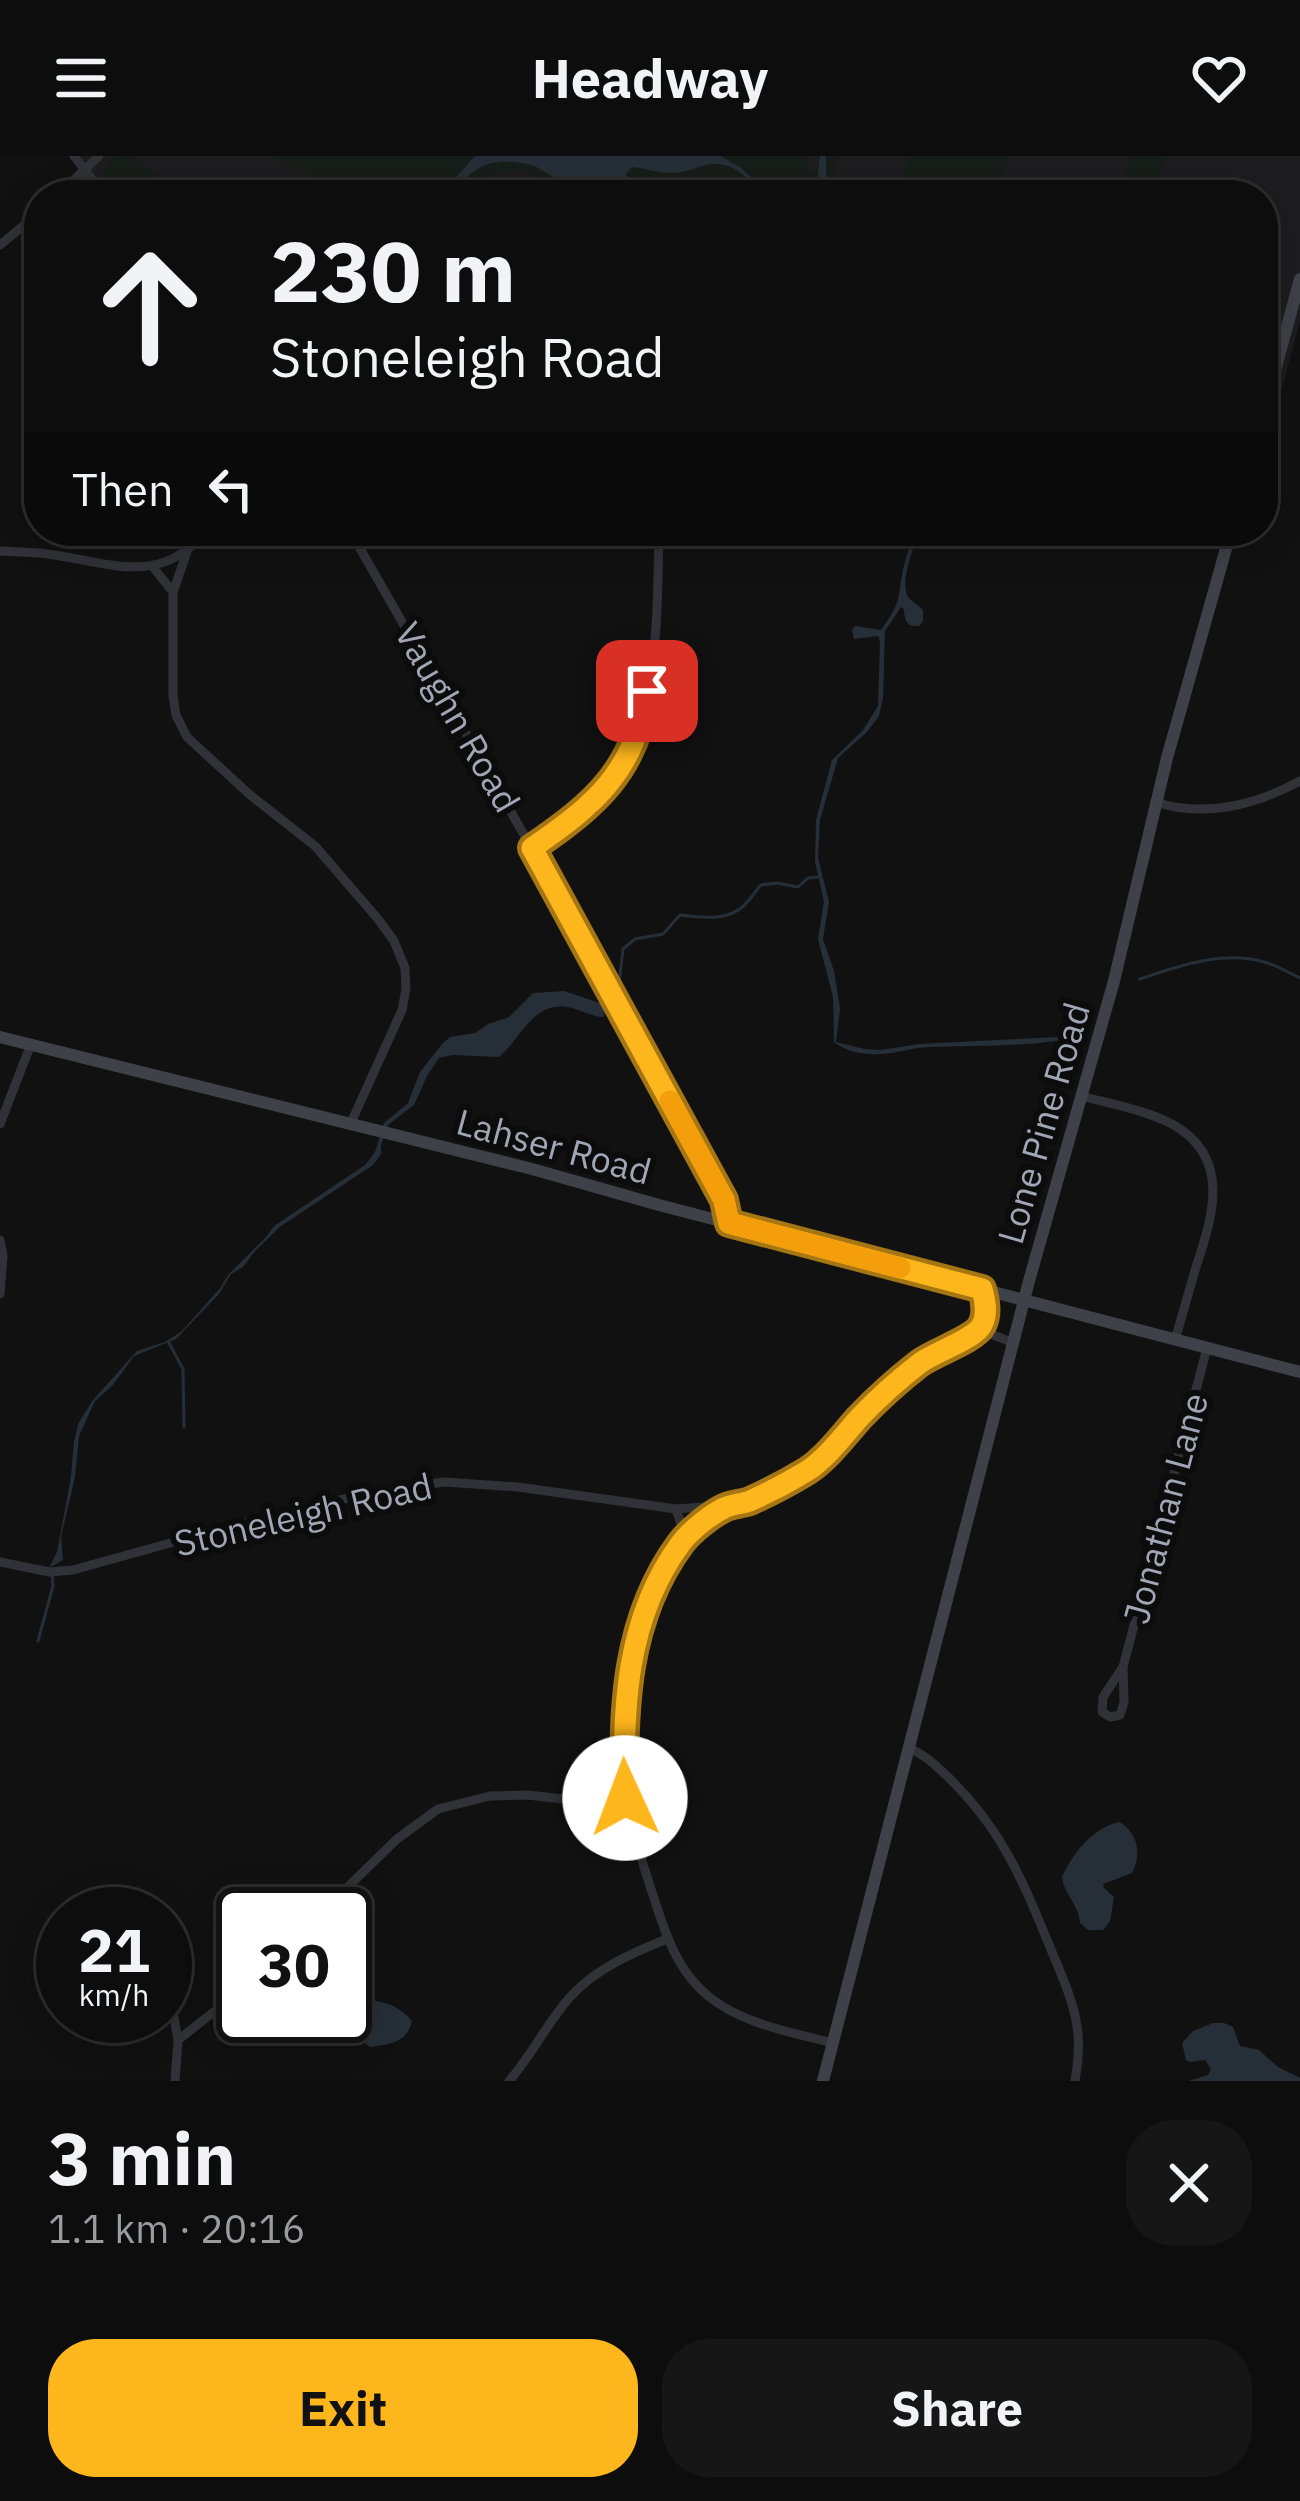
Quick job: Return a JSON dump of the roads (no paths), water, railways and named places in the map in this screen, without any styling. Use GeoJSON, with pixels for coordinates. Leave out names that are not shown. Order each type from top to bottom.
{"type":"FeatureCollection","features":[{"type":"Feature","properties":{"kind":"street"},"geometry":{"type":"LineString","coordinates":[[74,156],[92,180]]}},
{"type":"Feature","properties":{"kind":"street"},"geometry":{"type":"LineString","coordinates":[[74,180],[99,156]]}},
{"type":"Feature","properties":{"kind":"street"},"geometry":{"type":"LineString","coordinates":[[0,245],[24,225]]}},
{"type":"Feature","properties":{"kind":"street"},"geometry":{"type":"LineString","coordinates":[[1278,359],[1300,279]]}},
{"type":"Feature","properties":{"kind":"street"},"geometry":{"type":"LineString","coordinates":[[192,546],[173,592],[173,696],[187,737],[315,846],[378,920],[402,958],[406,989],[402,1010],[350,1125]]}},
{"type":"Feature","properties":{"kind":"street","name":"Vaughn Road"},"geometry":{"type":"LineString","coordinates":[[359,546],[532,848],[724,1200],[729,1223]]}},
{"type":"Feature","properties":{"kind":"street"},"geometry":{"type":"LineString","coordinates":[[532,848],[603,793],[638,734],[654,627],[657,546]]}},
{"type":"Feature","properties":{"kind":"street","name":"Lone Pine Road"},"geometry":{"type":"LineString","coordinates":[[823,2081],[1024,1300],[1114,981],[1156,802],[1227,546]]}},
{"type":"Feature","properties":{"kind":"street"},"geometry":{"type":"LineString","coordinates":[[0,551],[152,566],[187,552]]}},
{"type":"Feature","properties":{"kind":"street"},"geometry":{"type":"LineString","coordinates":[[152,566],[173,592]]}},
{"type":"Feature","properties":{"kind":"street"},"geometry":{"type":"LineString","coordinates":[[1156,802],[1190,810],[1231,807],[1300,782]]}},
{"type":"Feature","properties":{"kind":"street","name":"Lahser Road"},"geometry":{"type":"LineString","coordinates":[[0,1036],[532,1169],[1300,1372]]}},
{"type":"Feature","properties":{"kind":"street"},"geometry":{"type":"LineString","coordinates":[[0,1124],[31,1044]]}},
{"type":"Feature","properties":{"kind":"street"},"geometry":{"type":"LineString","coordinates":[[1082,1096],[1179,1128],[1201,1152],[1211,1172],[1212,1219],[1175,1340]]}},
{"type":"Feature","properties":{"kind":"street"},"geometry":{"type":"LineString","coordinates":[[0,1240],[0,1294]]}},
{"type":"Feature","properties":{"kind":"street"},"geometry":{"type":"LineString","coordinates":[[982,1289],[986,1305],[980,1330],[1014,1342]]}},
{"type":"Feature","properties":{"kind":"street","name":"Stoneleigh Road"},"geometry":{"type":"LineString","coordinates":[[0,1562],[49,1572],[73,1570],[373,1492],[444,1482],[676,1509],[743,1504],[813,1467],[910,1371],[980,1330]]}},
{"type":"Feature","properties":{"kind":"street","name":"Jonathan Lane"},"geometry":{"type":"LineString","coordinates":[[1123,1667],[1101,1702],[1102,1712],[1110,1717],[1120,1715],[1124,1708],[1123,1667],[1207,1348]]}},
{"type":"Feature","properties":{"kind":"street"},"geometry":{"type":"LineString","coordinates":[[725,1507],[685,1538],[661,1572],[646,1606],[624,1707],[625,1798],[667,1939],[695,1983],[728,2010],[832,2043]]}},
{"type":"Feature","properties":{"kind":"street"},"geometry":{"type":"LineString","coordinates":[[676,1509],[685,1538]]}},
{"type":"Feature","properties":{"kind":"street"},"geometry":{"type":"LineString","coordinates":[[909,1748],[928,1759],[972,1801],[1010,1856],[1075,2013],[1075,2081]]}},
{"type":"Feature","properties":{"kind":"street"},"geometry":{"type":"LineString","coordinates":[[348,1887],[438,1809],[490,1796],[588,1802],[625,1798]]}},
{"type":"Feature","properties":{"kind":"street"},"geometry":{"type":"LineString","coordinates":[[509,2081],[580,1987],[614,1963],[667,1939]]}},
{"type":"Feature","properties":{"kind":"street"},"geometry":{"type":"LineString","coordinates":[[192,2029],[216,2010]]}},
{"type":"Feature","properties":{"kind":"street"},"geometry":{"type":"LineString","coordinates":[[175,2081],[178,2043]]}},
{"type":"Feature","properties":{"kind":"waterway"},"geometry":{"type":"LineString","coordinates":[[619,984],[623,949],[635,939],[663,934],[680,915],[717,917],[734,912],[761,885],[798,887],[818,877]]}},
{"type":"Feature","properties":{"kind":"waterway"},"geometry":{"type":"LineString","coordinates":[[1140,979],[1201,961],[1233,958],[1269,963],[1300,978]]}},
{"type":"Feature","properties":{"kind":"waterway"},"geometry":{"type":"LineString","coordinates":[[169,1343],[183,1369],[184,1427]]}},
{"type":"Feature","properties":{"kind":"waterway"},"geometry":{"type":"LineString","coordinates":[[38,1641],[53,1586],[52,1573]]}}]}
